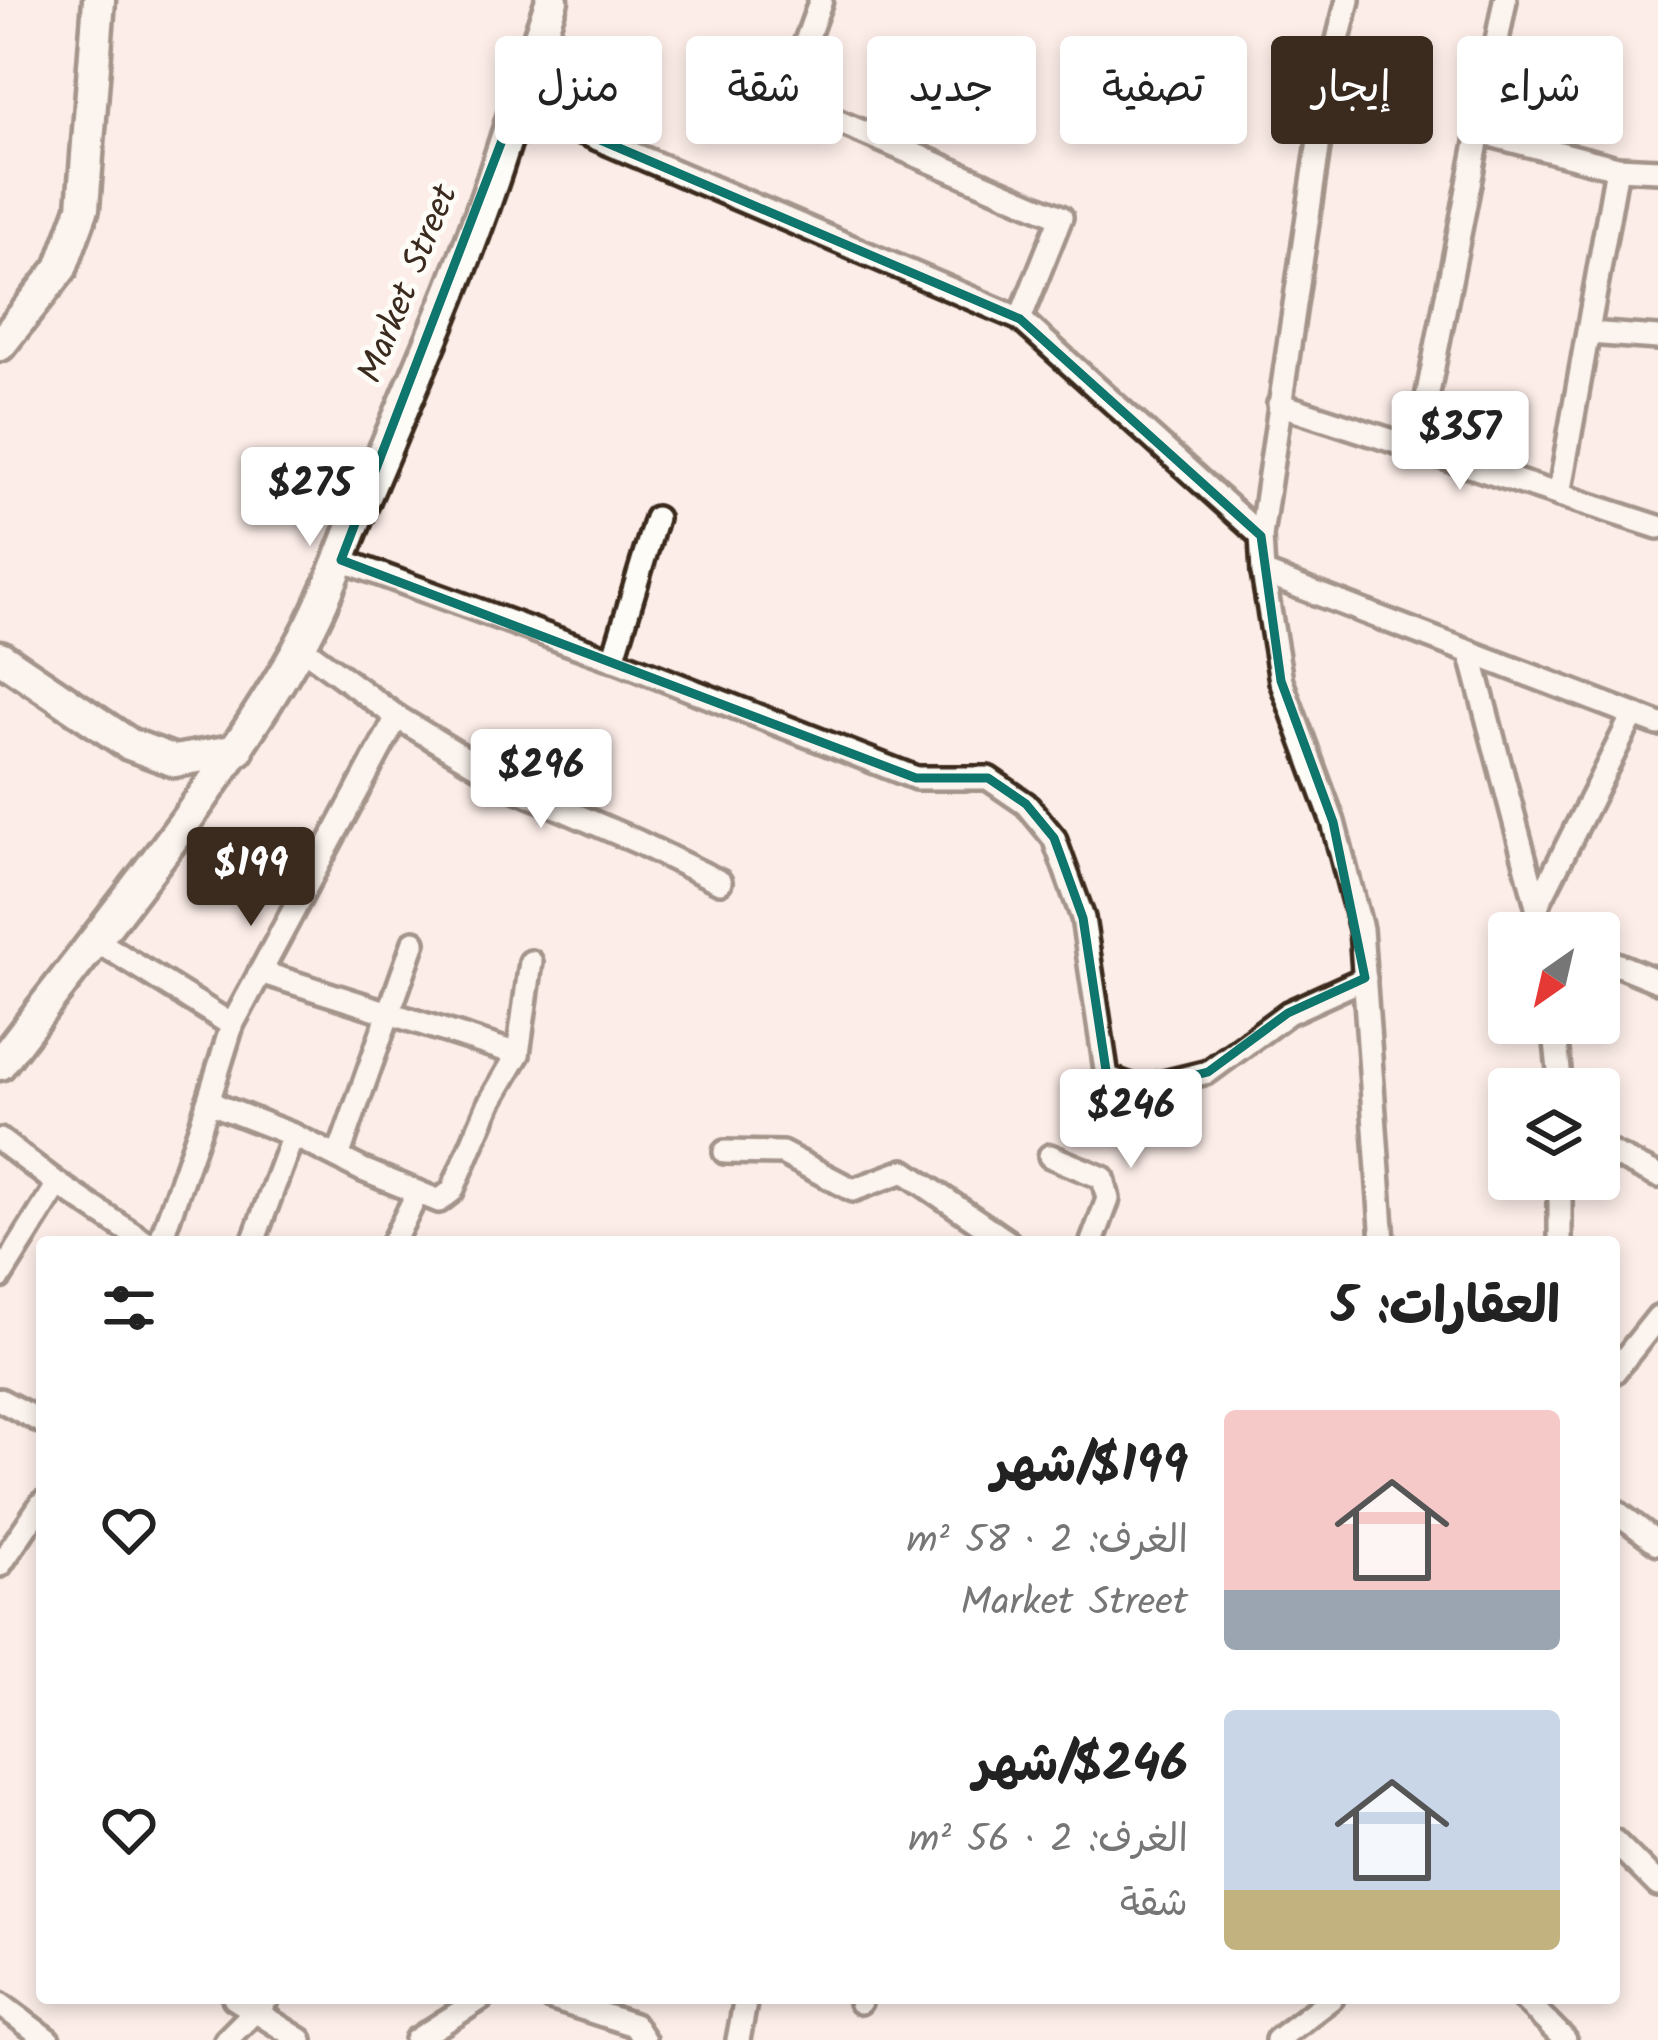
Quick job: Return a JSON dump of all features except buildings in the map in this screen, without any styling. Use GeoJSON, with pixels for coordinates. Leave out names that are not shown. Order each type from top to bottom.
{"type":"FeatureCollection","features":[{"type":"Feature","properties":{"kind":"street"},"geometry":{"type":"LineString","coordinates":[[0,345],[61,268],[83,208],[99,0]]}},
{"type":"Feature","properties":{"kind":"street","name":"Market Street"},"geometry":{"type":"LineString","coordinates":[[540,36],[552,0]]}},
{"type":"Feature","properties":{"kind":"street"},"geometry":{"type":"LineString","coordinates":[[821,0],[785,99],[1061,218],[1020,319]]}},
{"type":"Feature","properties":{"kind":"street"},"geometry":{"type":"LineString","coordinates":[[1348,0],[1328,80],[1261,536],[1280,681],[1333,822],[1361,929],[1383,1236]]}},
{"type":"Feature","properties":{"kind":"street"},"geometry":{"type":"LineString","coordinates":[[1497,36],[1504,0]]}},
{"type":"Feature","properties":{"kind":"street","name":"Market Street"},"geometry":{"type":"LineString","coordinates":[[0,1064],[203,800],[300,646],[341,560],[440,318],[504,144]]}},
{"type":"Feature","properties":{"kind":"street"},"geometry":{"type":"LineString","coordinates":[[610,144],[1020,319],[1261,536]]}},
{"type":"Feature","properties":{"kind":"street"},"geometry":{"type":"LineString","coordinates":[[1417,449],[1477,144]]}},
{"type":"Feature","properties":{"kind":"street"},"geometry":{"type":"LineString","coordinates":[[1526,144],[1617,167],[1658,170]]}},
{"type":"Feature","properties":{"kind":"street"},"geometry":{"type":"LineString","coordinates":[[1559,495],[1617,167]]}},
{"type":"Feature","properties":{"kind":"street"},"geometry":{"type":"LineString","coordinates":[[1588,333],[1658,338]]}},
{"type":"Feature","properties":{"kind":"street"},"geometry":{"type":"LineString","coordinates":[[1279,404],[1658,527]]}},
{"type":"Feature","properties":{"kind":"street"},"geometry":{"type":"LineString","coordinates":[[614,660],[656,518]]}},
{"type":"Feature","properties":{"kind":"street"},"geometry":{"type":"LineString","coordinates":[[341,560],[916,778],[988,778],[1026,804],[1054,838],[1083,918],[1107,1077],[1139,1089],[1208,1072],[1288,1013],[1365,978]]}},
{"type":"Feature","properties":{"kind":"street"},"geometry":{"type":"LineString","coordinates":[[1263,574],[1658,724]]}},
{"type":"Feature","properties":{"kind":"street"},"geometry":{"type":"LineString","coordinates":[[300,646],[397,717],[516,789],[720,882]]}},
{"type":"Feature","properties":{"kind":"street"},"geometry":{"type":"LineString","coordinates":[[1470,652],[1539,912]]}},
{"type":"Feature","properties":{"kind":"street"},"geometry":{"type":"LineString","coordinates":[[0,657],[129,744],[175,761],[238,750]]}},
{"type":"Feature","properties":{"kind":"street"},"geometry":{"type":"LineString","coordinates":[[1538,906],[1633,715]]}},
{"type":"Feature","properties":{"kind":"street"},"geometry":{"type":"LineString","coordinates":[[162,1236],[232,1025],[397,717]]}},
{"type":"Feature","properties":{"kind":"street"},"geometry":{"type":"LineString","coordinates":[[94,939],[232,1025]]}},
{"type":"Feature","properties":{"kind":"street"},"geometry":{"type":"LineString","coordinates":[[338,1157],[414,942]]}},
{"type":"Feature","properties":{"kind":"street"},"geometry":{"type":"LineString","coordinates":[[208,1102],[439,1201],[452,1191],[490,1102],[518,1054],[531,962]]}},
{"type":"Feature","properties":{"kind":"street"},"geometry":{"type":"LineString","coordinates":[[1620,966],[1658,982]]}},
{"type":"Feature","properties":{"kind":"street"},"geometry":{"type":"LineString","coordinates":[[260,972],[518,1054]]}},
{"type":"Feature","properties":{"kind":"street"},"geometry":{"type":"LineString","coordinates":[[255,1236],[293,1136]]}},
{"type":"Feature","properties":{"kind":"street"},"geometry":{"type":"LineString","coordinates":[[0,1140],[136,1236]]}},
{"type":"Feature","properties":{"kind":"street"},"geometry":{"type":"LineString","coordinates":[[725,1152],[782,1154],[854,1190],[904,1171],[999,1236]]}},
{"type":"Feature","properties":{"kind":"street"},"geometry":{"type":"LineString","coordinates":[[1050,1156],[1103,1178],[1108,1199],[1094,1236]]}},
{"type":"Feature","properties":{"kind":"street"},"geometry":{"type":"LineString","coordinates":[[1620,1158],[1658,1176]]}},
{"type":"Feature","properties":{"kind":"street"},"geometry":{"type":"LineString","coordinates":[[0,1277],[58,1184]]}},
{"type":"Feature","properties":{"kind":"street"},"geometry":{"type":"LineString","coordinates":[[396,1236],[418,1192]]}},
{"type":"Feature","properties":{"kind":"street"},"geometry":{"type":"LineString","coordinates":[[1560,1200],[1560,1236]]}},
{"type":"Feature","properties":{"kind":"street"},"geometry":{"type":"LineString","coordinates":[[1620,1364],[1658,1317]]}},
{"type":"Feature","properties":{"kind":"street"},"geometry":{"type":"LineString","coordinates":[[0,1400],[36,1419]]}},
{"type":"Feature","properties":{"kind":"street"},"geometry":{"type":"LineString","coordinates":[[0,1565],[36,1512]]}},
{"type":"Feature","properties":{"kind":"street"},"geometry":{"type":"LineString","coordinates":[[1620,1514],[1658,1543]]}},
{"type":"Feature","properties":{"kind":"street"},"geometry":{"type":"LineString","coordinates":[[1620,1847],[1658,1885]]}},
{"type":"Feature","properties":{"kind":"street"},"geometry":{"type":"LineString","coordinates":[[0,2004],[48,2040]]}},
{"type":"Feature","properties":{"kind":"street"},"geometry":{"type":"LineString","coordinates":[[226,2040],[262,2004],[301,2040]]}},
{"type":"Feature","properties":{"kind":"street"},"geometry":{"type":"LineString","coordinates":[[416,2040],[473,2004]]}},
{"type":"Feature","properties":{"kind":"street"},"geometry":{"type":"LineString","coordinates":[[569,2004],[634,2025],[644,2040]]}},
{"type":"Feature","properties":{"kind":"street"},"geometry":{"type":"LineString","coordinates":[[738,2040],[745,2004]]}},
{"type":"Feature","properties":{"kind":"street"},"geometry":{"type":"LineString","coordinates":[[1277,2040],[1303,2033],[1327,2004]]}},
{"type":"Feature","properties":{"kind":"street"},"geometry":{"type":"LineString","coordinates":[[1529,2004],[1565,2040]]}},
{"type":"Feature","properties":{"kind":"highlighted area"},"geometry":{"type":"Polygon","coordinates":[[[516,104],[1020,319],[1261,536],[1281,681],[1333,822],[1365,978],[1288,1013],[1208,1072],[1139,1089],[1107,1077],[1083,918],[1054,838],[1026,804],[988,778],[916,778],[341,560],[516,104]]]}}]}
